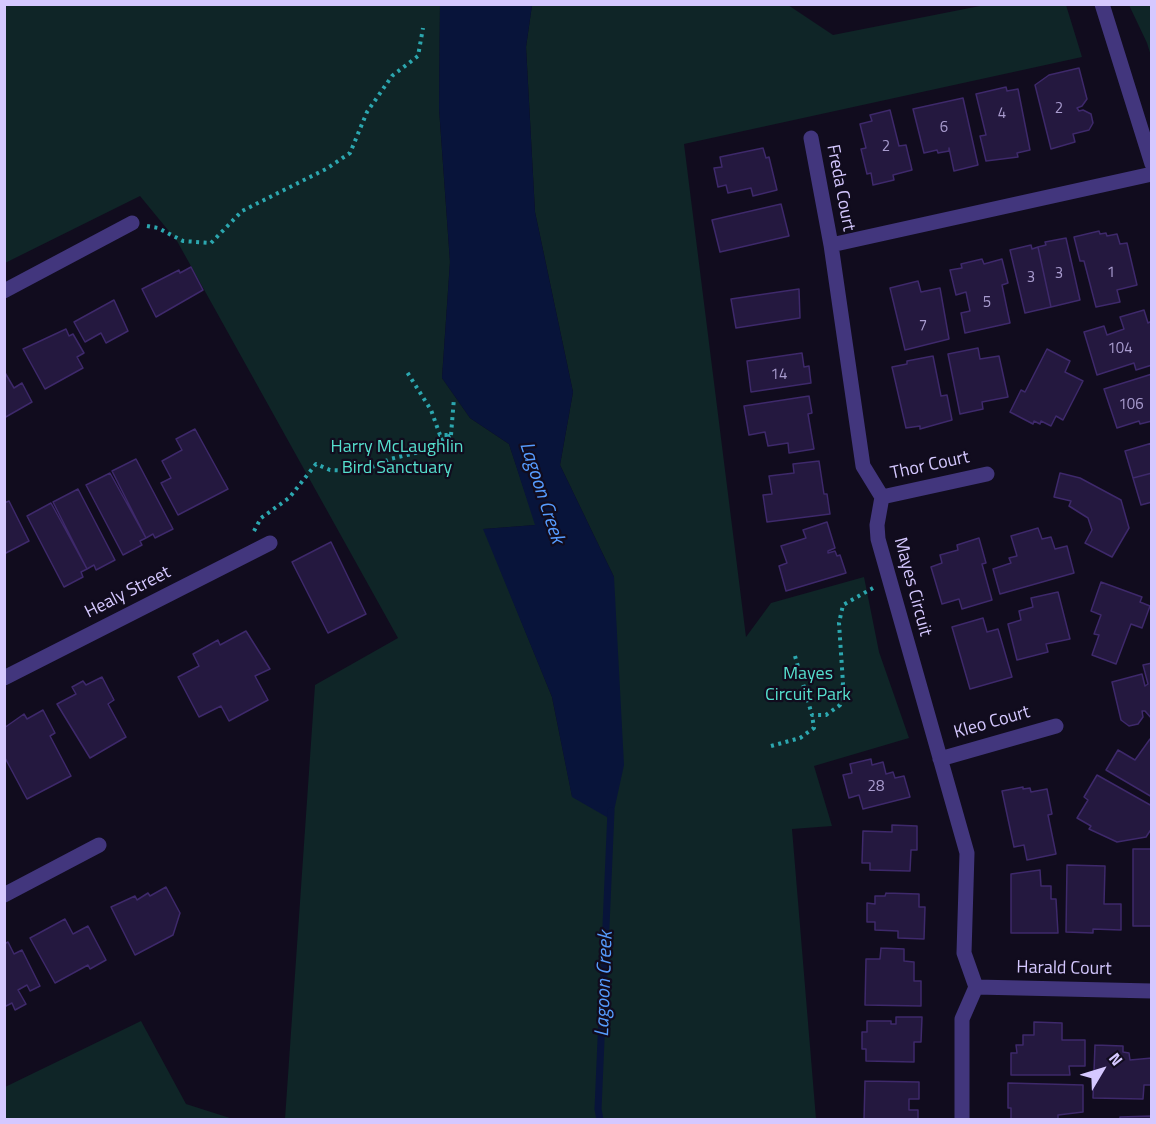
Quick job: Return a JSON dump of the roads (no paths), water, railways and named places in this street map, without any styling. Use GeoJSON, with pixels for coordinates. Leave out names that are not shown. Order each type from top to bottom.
{"type":"FeatureCollection","features":[{"type":"Feature","properties":{"kind":"street"},"geometry":{"type":"LineString","coordinates":[[1102,4],[1152,164]]}},
{"type":"Feature","properties":{"kind":"street","name":"Freda Court"},"geometry":{"type":"LineString","coordinates":[[811,138],[831,245]]}},
{"type":"Feature","properties":{"kind":"street"},"geometry":{"type":"LineString","coordinates":[[882,497],[863,466],[831,245],[1152,174]]}},
{"type":"Feature","properties":{"kind":"street"},"geometry":{"type":"LineString","coordinates":[[4,291],[132,222]]}},
{"type":"Feature","properties":{"kind":"street","name":"Thor Court"},"geometry":{"type":"LineString","coordinates":[[882,497],[987,474]]}},
{"type":"Feature","properties":{"kind":"street","name":"Mayes Circuit"},"geometry":{"type":"LineString","coordinates":[[882,497],[877,531],[967,853],[963,953],[976,987]]}},
{"type":"Feature","properties":{"kind":"street","name":"Healy Street"},"geometry":{"type":"LineString","coordinates":[[4,678],[263,546]]}},
{"type":"Feature","properties":{"kind":"street","name":"Kleo Court"},"geometry":{"type":"LineString","coordinates":[[940,759],[1056,726]]}},
{"type":"Feature","properties":{"kind":"street"},"geometry":{"type":"LineString","coordinates":[[4,895],[99,845]]}},
{"type":"Feature","properties":{"kind":"street"},"geometry":{"type":"LineString","coordinates":[[962,1119],[962,1019],[976,987]]}},
{"type":"Feature","properties":{"kind":"street","name":"Harald Court"},"geometry":{"type":"LineString","coordinates":[[976,987],[1152,991]]}},
{"type":"Feature","properties":{"kind":"water"},"geometry":{"type":"Polygon","coordinates":[[[440,5],[532,5],[526,47],[535,212],[573,392],[560,465],[614,577],[624,765],[612,820],[572,797],[552,697],[483,529],[535,525],[509,444],[470,418],[442,378],[450,262],[439,108],[440,5]]]}},
{"type":"Feature","properties":{"kind":"waterway","name":"Lagoon Creek"},"geometry":{"type":"LineString","coordinates":[[600,1120],[598,1109],[611,811]]}},
{"type":"Feature","properties":{"kind":"park label","name":"Harry McLaughlin Bird Sanctuary"},"geometry":{"type":"Point","coordinates":[397,458]}},
{"type":"Feature","properties":{"kind":"park label","name":"Mayes Circuit Park"},"geometry":{"type":"Point","coordinates":[808,685]}}]}
